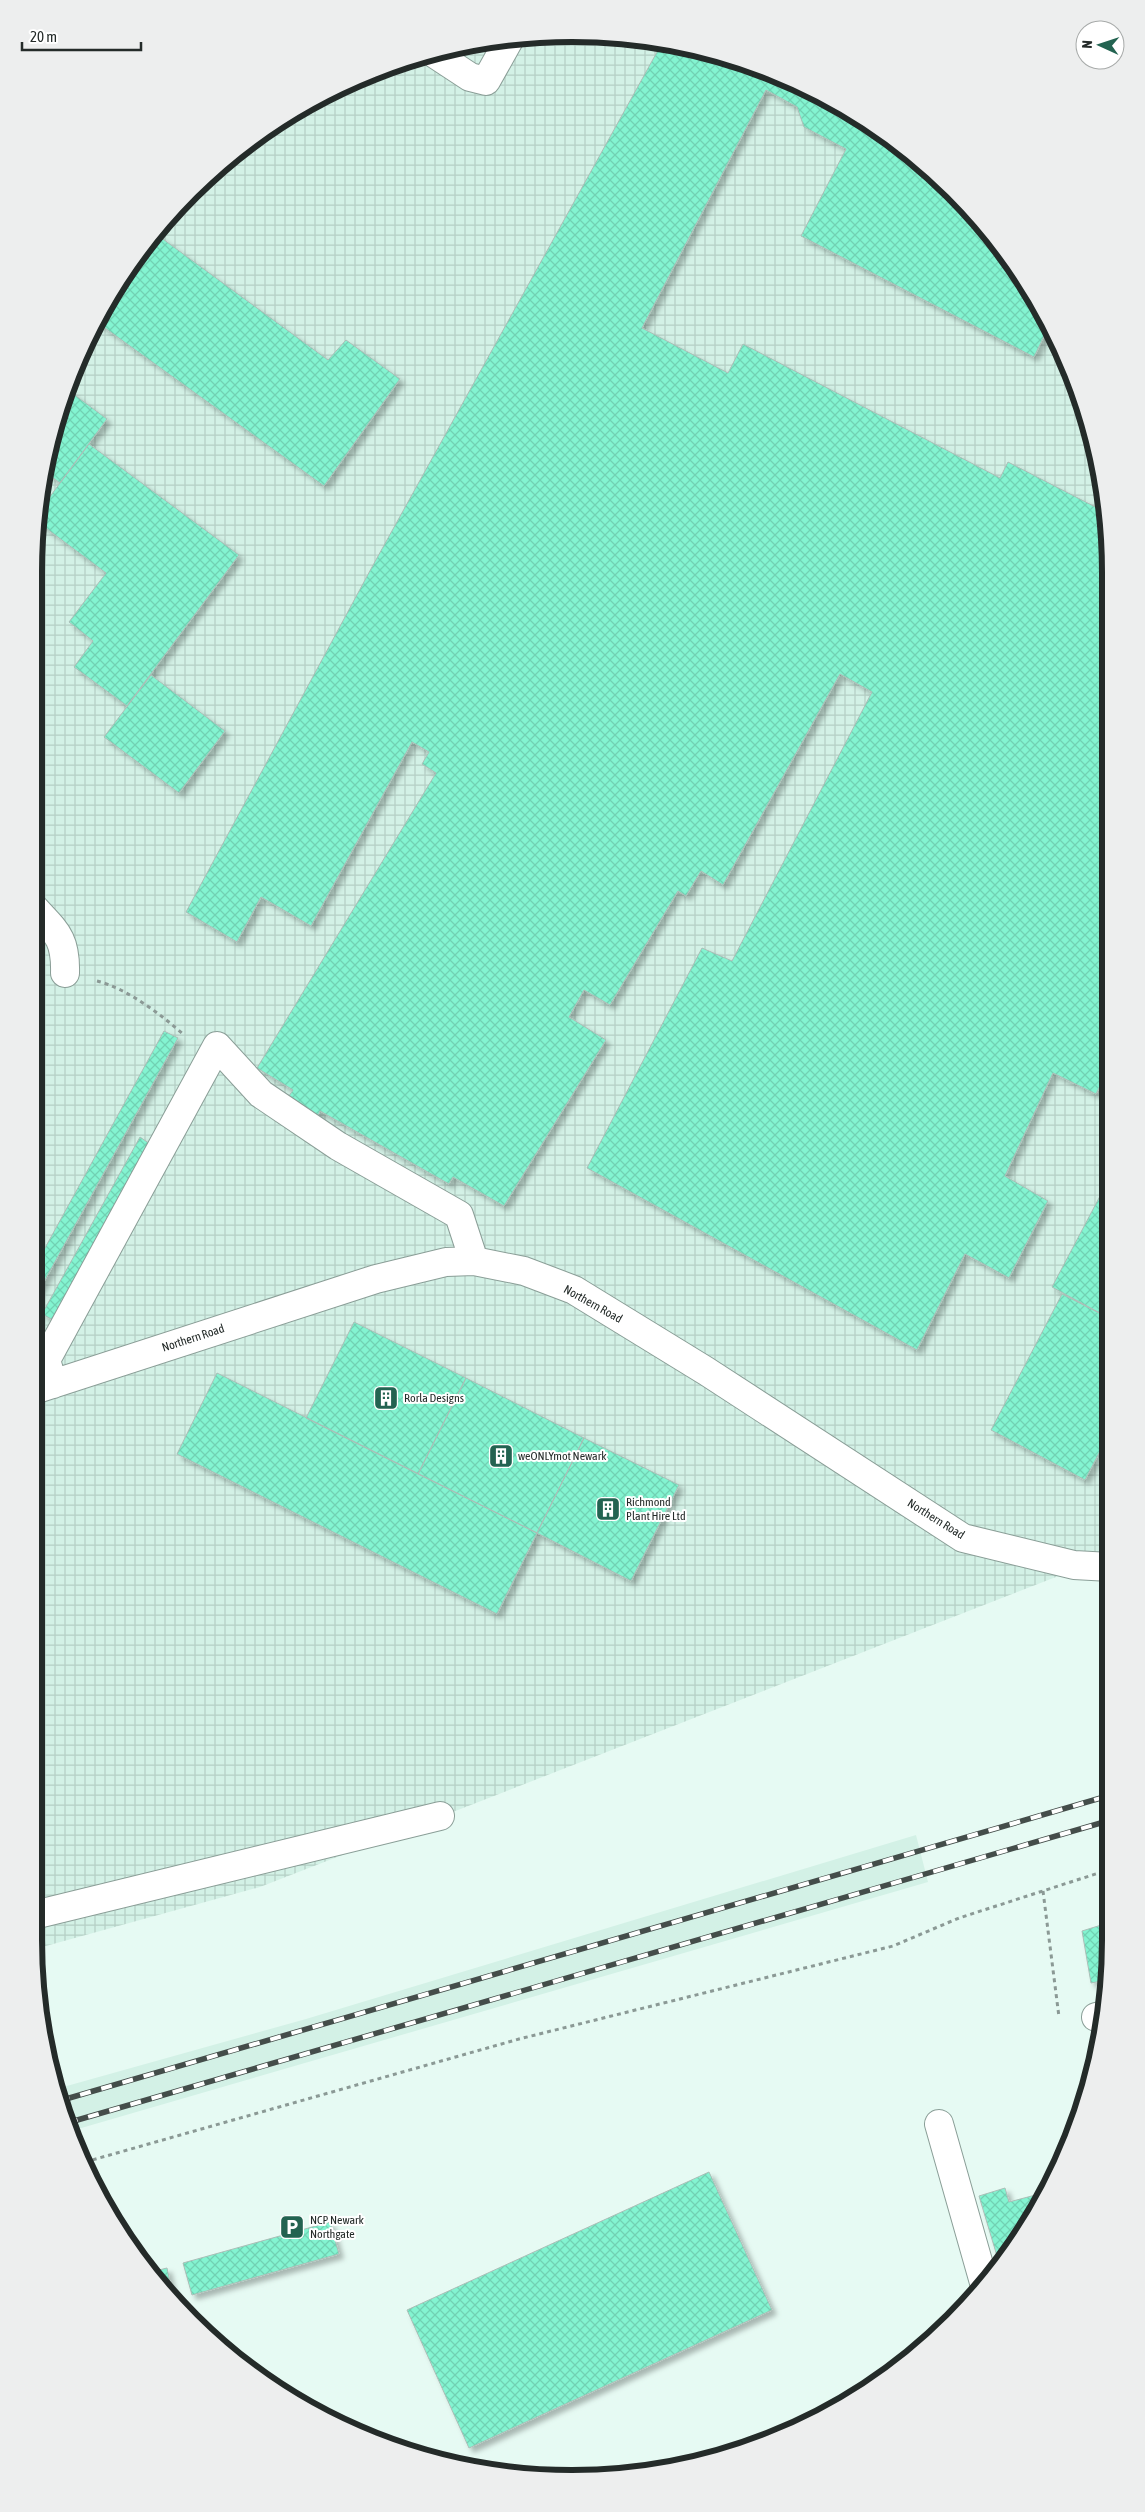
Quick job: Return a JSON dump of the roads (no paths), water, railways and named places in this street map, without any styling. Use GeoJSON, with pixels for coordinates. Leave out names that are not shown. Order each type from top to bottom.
{"type":"FeatureCollection","features":[{"type":"Feature","properties":{"kind":"street"},"geometry":{"type":"LineString","coordinates":[[443,59],[470,76],[486,81],[505,47]]}},
{"type":"Feature","properties":{"kind":"street"},"geometry":{"type":"LineString","coordinates":[[42,916],[56,931],[66,952],[66,973]]}},
{"type":"Feature","properties":{"kind":"street"},"geometry":{"type":"LineString","coordinates":[[43,1387],[46,1360],[217,1046],[261,1094],[338,1146],[459,1215],[474,1261]]}},
{"type":"Feature","properties":{"kind":"street","name":"Northern Road"},"geometry":{"type":"LineString","coordinates":[[43,1387],[376,1279],[446,1262],[474,1261],[524,1271],[574,1290],[706,1371],[963,1538],[1074,1565],[1102,1567]]}},
{"type":"Feature","properties":{"kind":"street"},"geometry":{"type":"LineString","coordinates":[[42,1913],[440,1816]]}},
{"type":"Feature","properties":{"kind":"street"},"geometry":{"type":"LineString","coordinates":[[939,2124],[981,2276]]}},
{"type":"Feature","properties":{"kind":"railway"},"geometry":{"type":"LineString","coordinates":[[68,2099],[1102,1798]]}},
{"type":"Feature","properties":{"kind":"railway"},"geometry":{"type":"LineString","coordinates":[[75,2121],[1102,1823]]}},
{"type":"Feature","properties":{"kind":"place","name":"Rorla Designs"},"geometry":{"type":"Point","coordinates":[386,1398]}},
{"type":"Feature","properties":{"kind":"place","name":"weONLYmot Newark"},"geometry":{"type":"Point","coordinates":[501,1456]}},
{"type":"Feature","properties":{"kind":"place","name":"Richmond Plant Hire Ltd"},"geometry":{"type":"Point","coordinates":[608,1509]}},
{"type":"Feature","properties":{"kind":"place","name":"NCP Newark Northgate"},"geometry":{"type":"Point","coordinates":[292,2227]}}]}
